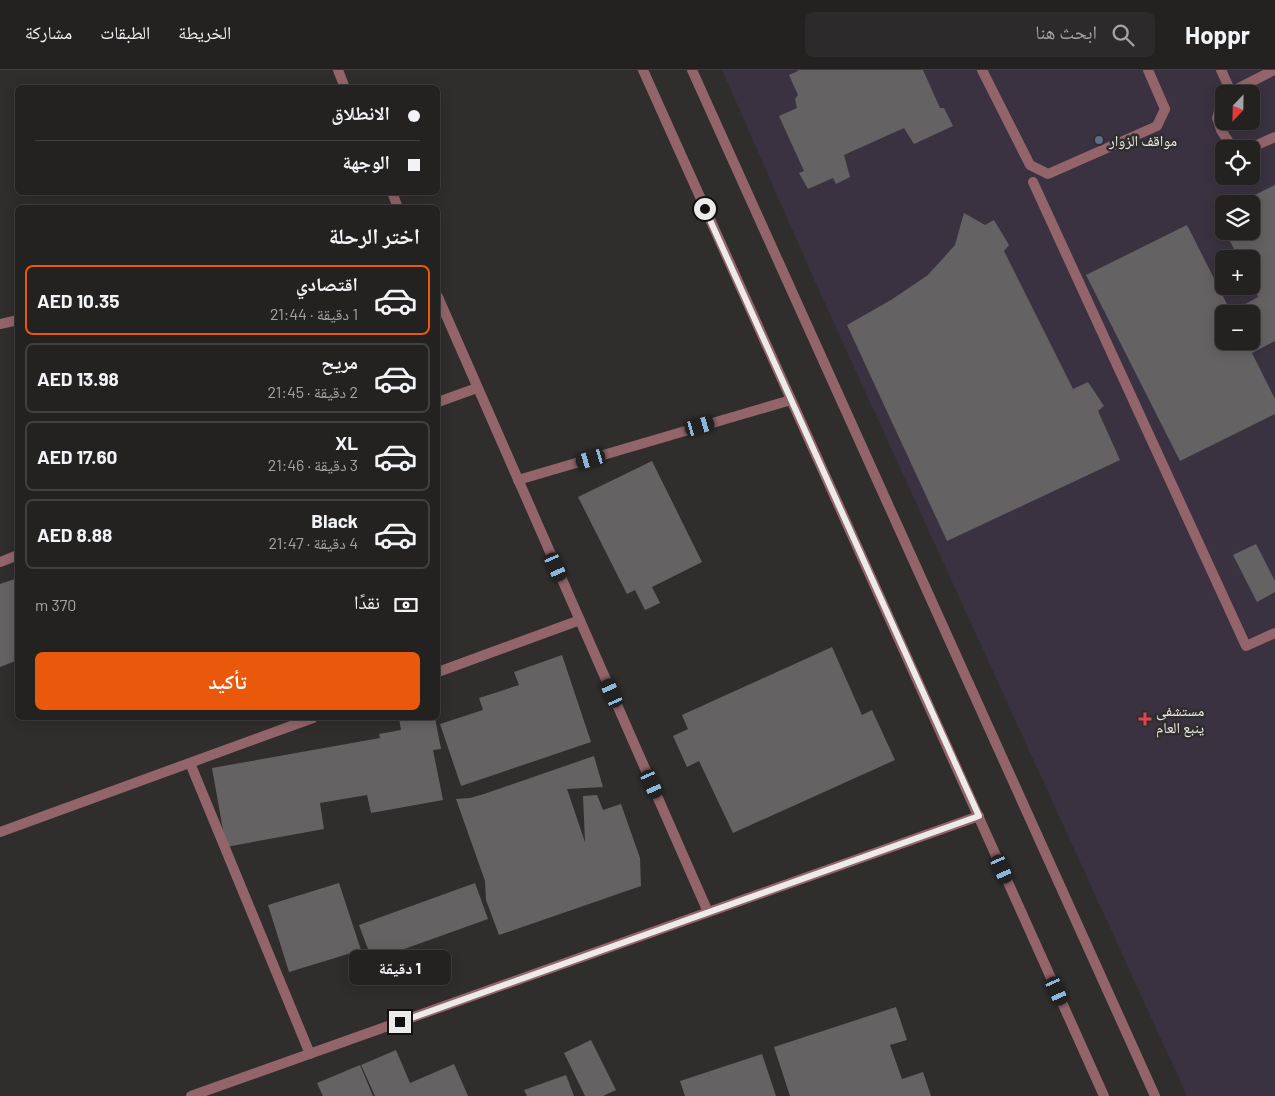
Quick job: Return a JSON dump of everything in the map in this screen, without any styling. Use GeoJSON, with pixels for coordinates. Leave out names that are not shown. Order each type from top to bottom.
{"type":"FeatureCollection","features":[{"type":"Feature","properties":{"kind":"street"},"geometry":{"type":"LineString","coordinates":[[338,70],[344,85]]}},
{"type":"Feature","properties":{"kind":"street"},"geometry":{"type":"LineString","coordinates":[[643,70],[1104,1096]]}},
{"type":"Feature","properties":{"kind":"street"},"geometry":{"type":"LineString","coordinates":[[692,70],[1155,1096]]}},
{"type":"Feature","properties":{"kind":"street"},"geometry":{"type":"LineString","coordinates":[[982,70],[1030,165],[1048,174],[1157,126],[1165,109],[1148,70]]}},
{"type":"Feature","properties":{"kind":"street"},"geometry":{"type":"LineString","coordinates":[[1221,70],[1227,85]]}},
{"type":"Feature","properties":{"kind":"street"},"geometry":{"type":"LineString","coordinates":[[1246,85],[1275,70]]}},
{"type":"Feature","properties":{"kind":"street"},"geometry":{"type":"LineString","coordinates":[[1260,144],[1275,137]]}},
{"type":"Feature","properties":{"kind":"street"},"geometry":{"type":"LineString","coordinates":[[1033,182],[1246,646],[1275,633]]}},
{"type":"Feature","properties":{"kind":"street"},"geometry":{"type":"LineString","coordinates":[[440,302],[708,912]]}},
{"type":"Feature","properties":{"kind":"street"},"geometry":{"type":"LineString","coordinates":[[0,324],[15,321]]}},
{"type":"Feature","properties":{"kind":"street"},"geometry":{"type":"LineString","coordinates":[[440,401],[477,388]]}},
{"type":"Feature","properties":{"kind":"street"},"geometry":{"type":"LineString","coordinates":[[518,480],[791,400]]}},
{"type":"Feature","properties":{"kind":"street"},"geometry":{"type":"LineString","coordinates":[[0,562],[15,556]]}},
{"type":"Feature","properties":{"kind":"street"},"geometry":{"type":"LineString","coordinates":[[440,671],[580,620]]}},
{"type":"Feature","properties":{"kind":"street"},"geometry":{"type":"LineString","coordinates":[[0,832],[308,720]]}},
{"type":"Feature","properties":{"kind":"street"},"geometry":{"type":"LineString","coordinates":[[190,763],[310,1054]]}},
{"type":"Feature","properties":{"kind":"street"},"geometry":{"type":"LineString","coordinates":[[191,1096],[979,816]]}},
{"type":"Feature","properties":{"kind":"shaded area","name":"مستشفى ينبع العام"},"geometry":{"type":"Polygon","coordinates":[[[722,70],[1275,70],[1275,1096],[1187,1096],[818,288],[722,70]]]}},
{"type":"Feature","properties":{"kind":"building"},"geometry":{"type":"Polygon","coordinates":[[[798,70],[923,70],[940,108],[944,108],[953,126],[914,144],[904,128],[844,155],[850,177],[836,184],[833,178],[808,189],[799,173],[804,171],[779,116],[797,108],[795,99],[798,95],[789,75],[798,70]]]}},
{"type":"Feature","properties":{"kind":"building"},"geometry":{"type":"Polygon","coordinates":[[[1275,185],[1275,341],[1260,349],[1260,305],[1244,305],[1258,297],[1257,295],[1260,295],[1260,250],[1234,250],[1230,240],[1260,240],[1260,195],[1254,195],[1275,185]]]}},
{"type":"Feature","properties":{"kind":"building"},"geometry":{"type":"Polygon","coordinates":[[[964,213],[985,225],[994,220],[1009,245],[1004,251],[1073,389],[1088,382],[1104,406],[1098,411],[1120,460],[947,541],[847,325],[891,300],[928,275],[955,245],[964,213]]]}},
{"type":"Feature","properties":{"kind":"building"},"geometry":{"type":"Polygon","coordinates":[[[1187,225],[1215,280],[1215,295],[1222,295],[1227,305],[1215,305],[1215,350],[1258,350],[1252,353],[1275,399],[1275,414],[1180,461],[1086,275],[1187,225]]]}},
{"type":"Feature","properties":{"kind":"building"},"geometry":{"type":"Polygon","coordinates":[[[652,461],[702,562],[652,587],[660,603],[645,610],[635,590],[627,594],[578,497],[652,461]]]}},
{"type":"Feature","properties":{"kind":"building"},"geometry":{"type":"Polygon","coordinates":[[[1256,544],[1275,581],[1275,592],[1257,602],[1233,555],[1256,544]]]}},
{"type":"Feature","properties":{"kind":"building"},"geometry":{"type":"Polygon","coordinates":[[[15,579],[15,661],[0,667],[0,584],[15,579]]]}},
{"type":"Feature","properties":{"kind":"building"},"geometry":{"type":"Polygon","coordinates":[[[832,647],[862,715],[872,710],[895,760],[733,833],[699,761],[687,767],[673,736],[688,729],[682,715],[832,647]]]}},
{"type":"Feature","properties":{"kind":"building"},"geometry":{"type":"Polygon","coordinates":[[[562,655],[591,742],[461,786],[440,724],[483,710],[479,698],[519,685],[514,672],[562,655]]]}},
{"type":"Feature","properties":{"kind":"building"},"geometry":{"type":"Polygon","coordinates":[[[399,720],[435,720],[441,749],[433,750],[443,800],[371,813],[367,795],[320,803],[324,829],[226,847],[212,768],[380,738],[379,734],[401,730],[399,720]]]}},
{"type":"Feature","properties":{"kind":"building"},"geometry":{"type":"Polygon","coordinates":[[[594,756],[603,787],[567,789],[585,842],[583,796],[597,795],[603,810],[621,804],[640,858],[641,886],[499,935],[486,900],[485,881],[456,799],[484,794],[594,756]]]}},
{"type":"Feature","properties":{"kind":"building"},"geometry":{"type":"Polygon","coordinates":[[[339,883],[361,950],[289,972],[268,905],[339,883]]]}},
{"type":"Feature","properties":{"kind":"building"},"geometry":{"type":"Polygon","coordinates":[[[475,883],[488,919],[382,957],[384,964],[375,968],[359,925],[475,883]]]}},
{"type":"Feature","properties":{"kind":"building"},"geometry":{"type":"Polygon","coordinates":[[[896,1007],[907,1040],[890,1045],[902,1079],[923,1072],[931,1096],[790,1096],[774,1047],[896,1007]]]}},
{"type":"Feature","properties":{"kind":"building"},"geometry":{"type":"Polygon","coordinates":[[[591,1040],[616,1090],[603,1096],[585,1096],[564,1053],[591,1040]]]}},
{"type":"Feature","properties":{"kind":"building"},"geometry":{"type":"Polygon","coordinates":[[[396,1050],[410,1083],[454,1064],[468,1096],[375,1096],[361,1065],[396,1050]]]}},
{"type":"Feature","properties":{"kind":"building"},"geometry":{"type":"Polygon","coordinates":[[[762,1054],[776,1096],[685,1096],[680,1081],[762,1054]]]}},
{"type":"Feature","properties":{"kind":"building"},"geometry":{"type":"Polygon","coordinates":[[[360,1065],[373,1096],[323,1096],[317,1083],[360,1065]]]}},
{"type":"Feature","properties":{"kind":"building"},"geometry":{"type":"Polygon","coordinates":[[[566,1075],[574,1096],[527,1096],[524,1090],[566,1075]]]}},
{"type":"Feature","properties":{"kind":"place","name":"مواقف الزوار"},"geometry":{"type":"Point","coordinates":[1099,140]}},
{"type":"Feature","properties":{"kind":"place","name":"مستشفى ينبع العام"},"geometry":{"type":"Point","coordinates":[1145,719]}},
{"type":"Feature","properties":{"kind":"route"},"geometry":{"type":"LineString","coordinates":[[400,1022],[979,816],[705,209]]}}]}
